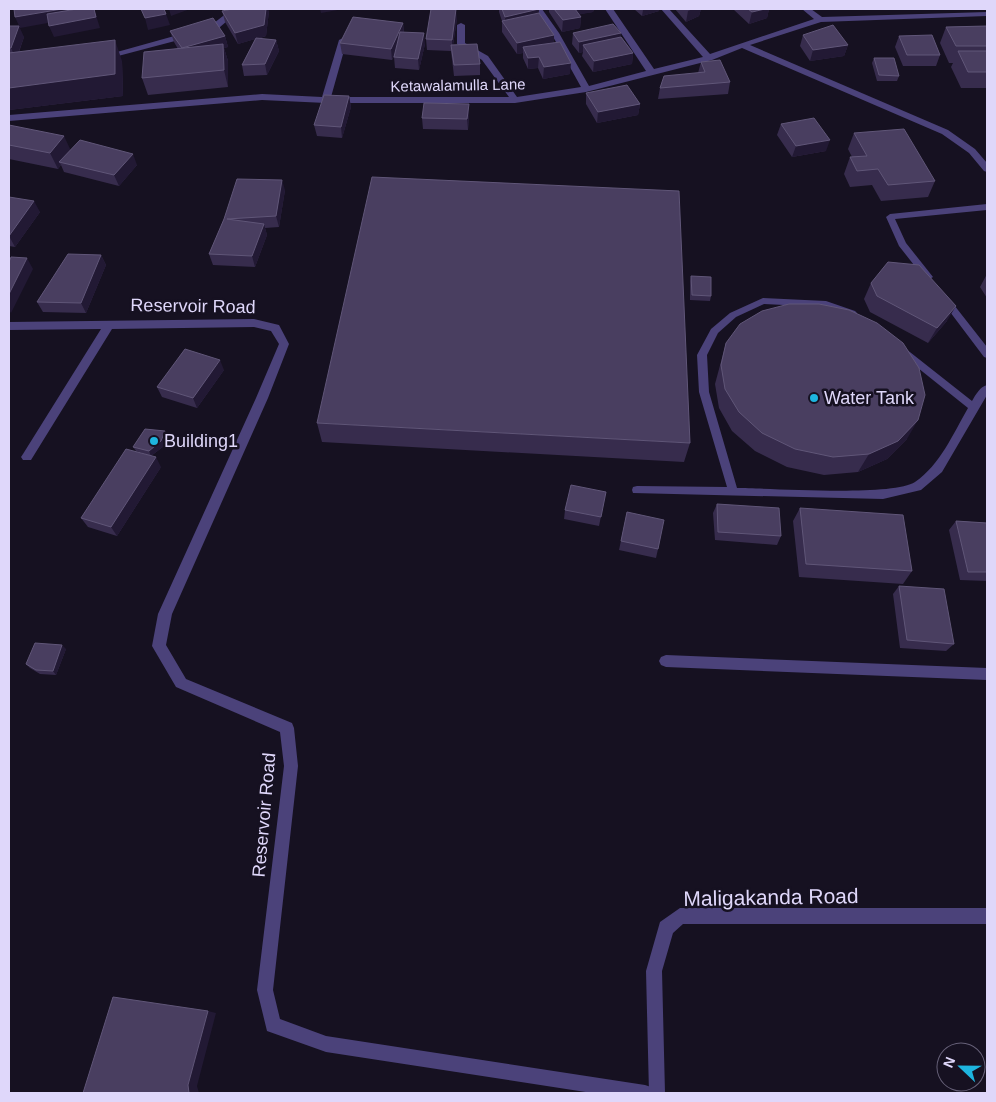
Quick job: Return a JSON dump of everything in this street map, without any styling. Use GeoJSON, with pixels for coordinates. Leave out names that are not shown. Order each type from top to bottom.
{"type":"FeatureCollection","features":[{"type":"Feature","properties":{"kind":"street"},"geometry":{"type":"LineString","coordinates":[[90,60],[206,30],[217,25],[238,9]]}},
{"type":"Feature","properties":{"kind":"street"},"geometry":{"type":"LineString","coordinates":[[538,9],[555,33],[586,89]]}},
{"type":"Feature","properties":{"kind":"street"},"geometry":{"type":"LineString","coordinates":[[609,9],[651,72]]}},
{"type":"Feature","properties":{"kind":"street"},"geometry":{"type":"LineString","coordinates":[[665,9],[709,58]]}},
{"type":"Feature","properties":{"kind":"street"},"geometry":{"type":"LineString","coordinates":[[806,9],[820,20]]}},
{"type":"Feature","properties":{"kind":"street","name":"Ketawalamulla Lane"},"geometry":{"type":"LineString","coordinates":[[9,118],[262,97],[326,100],[514,100],[586,89],[709,58],[742,45],[820,20],[953,11],[987,14]]}},
{"type":"Feature","properties":{"kind":"street"},"geometry":{"type":"LineString","coordinates":[[461,25],[461,44],[485,58],[514,100]]}},
{"type":"Feature","properties":{"kind":"street"},"geometry":{"type":"LineString","coordinates":[[326,100],[343,40]]}},
{"type":"Feature","properties":{"kind":"street"},"geometry":{"type":"LineString","coordinates":[[742,45],[945,132],[972,151],[987,168]]}},
{"type":"Feature","properties":{"kind":"street","name":"Reservoir Road"},"geometry":{"type":"LineString","coordinates":[[9,326],[254,323],[275,328],[284,344],[262,398],[165,614],[159,646],[181,683],[287,728],[291,766],[265,990],[273,1025],[326,1044],[645,1093]]}},
{"type":"Feature","properties":{"kind":"street"},"geometry":{"type":"LineString","coordinates":[[27,457],[110,324]]}},
{"type":"Feature","properties":{"kind":"street"},"geometry":{"type":"LineString","coordinates":[[666,661],[987,674]]}},
{"type":"Feature","properties":{"kind":"street","name":"Maligakanda Road"},"geometry":{"type":"LineString","coordinates":[[657,1093],[654,971],[666,928],[680,916],[987,916]]}},
{"type":"Feature","properties":{"kind":"lane"},"geometry":{"type":"LineString","coordinates":[[987,207],[890,217],[902,244],[987,354]]}},
{"type":"Feature","properties":{"kind":"lane"},"geometry":{"type":"LineString","coordinates":[[733,492],[704,392],[702,355],[714,330],[733,314],[763,301],[826,304],[860,317]]}},
{"type":"Feature","properties":{"kind":"lane"},"geometry":{"type":"LineString","coordinates":[[897,345],[973,407]]}},
{"type":"Feature","properties":{"kind":"lane"},"geometry":{"type":"LineString","coordinates":[[637,490],[883,495],[917,487],[938,469],[973,407],[987,389]]}},
{"type":"Feature","properties":{"kind":"building"},"geometry":{"type":"Polygon","coordinates":[[[14,9],[62,9],[15,17],[14,9]]]}},
{"type":"Feature","properties":{"kind":"building"},"geometry":{"type":"Polygon","coordinates":[[[77,9],[94,9],[96,17],[49,26],[47,14],[77,9]]]}},
{"type":"Feature","properties":{"kind":"building"},"geometry":{"type":"Polygon","coordinates":[[[141,9],[164,9],[166,14],[145,18],[141,9]]]}},
{"type":"Feature","properties":{"kind":"building"},"geometry":{"type":"Polygon","coordinates":[[[232,9],[266,9],[264,25],[235,33],[222,11],[232,9]]]}},
{"type":"Feature","properties":{"kind":"building"},"geometry":{"type":"Polygon","coordinates":[[[431,9],[456,9],[452,40],[426,39],[431,9]]]}},
{"type":"Feature","properties":{"kind":"building"},"geometry":{"type":"Polygon","coordinates":[[[502,9],[539,9],[505,17],[502,9]]]}},
{"type":"Feature","properties":{"kind":"building"},"geometry":{"type":"Polygon","coordinates":[[[554,9],[575,9],[581,17],[563,20],[554,9]]]}},
{"type":"Feature","properties":{"kind":"building"},"geometry":{"type":"Polygon","coordinates":[[[748,9],[765,9],[752,12],[748,9]]]}},
{"type":"Feature","properties":{"kind":"building"},"geometry":{"type":"Polygon","coordinates":[[[539,13],[554,35],[517,43],[502,21],[539,13]]]}},
{"type":"Feature","properties":{"kind":"building"},"geometry":{"type":"Polygon","coordinates":[[[353,17],[403,23],[391,49],[340,43],[353,17]]]}},
{"type":"Feature","properties":{"kind":"building"},"geometry":{"type":"Polygon","coordinates":[[[213,18],[225,36],[182,48],[170,31],[213,18]]]}},
{"type":"Feature","properties":{"kind":"building"},"geometry":{"type":"Polygon","coordinates":[[[613,24],[621,33],[579,42],[573,33],[613,24]]]}},
{"type":"Feature","properties":{"kind":"building"},"geometry":{"type":"Polygon","coordinates":[[[833,25],[848,45],[813,50],[803,35],[833,25]]]}},
{"type":"Feature","properties":{"kind":"building"},"geometry":{"type":"Polygon","coordinates":[[[9,26],[19,26],[11,48],[9,48],[9,26]]]}},
{"type":"Feature","properties":{"kind":"building"},"geometry":{"type":"Polygon","coordinates":[[[987,26],[987,46],[956,46],[946,27],[987,26]]]}},
{"type":"Feature","properties":{"kind":"building"},"geometry":{"type":"Polygon","coordinates":[[[400,32],[424,33],[418,59],[394,57],[400,32]]]}},
{"type":"Feature","properties":{"kind":"building"},"geometry":{"type":"Polygon","coordinates":[[[932,35],[940,55],[907,55],[899,36],[932,35]]]}},
{"type":"Feature","properties":{"kind":"building"},"geometry":{"type":"Polygon","coordinates":[[[621,37],[633,53],[594,61],[583,45],[621,37]]]}},
{"type":"Feature","properties":{"kind":"building"},"geometry":{"type":"Polygon","coordinates":[[[256,38],[276,40],[265,64],[242,65],[256,38]]]}},
{"type":"Feature","properties":{"kind":"building"},"geometry":{"type":"Polygon","coordinates":[[[115,40],[115,74],[9,88],[9,53],[115,40]]]}},
{"type":"Feature","properties":{"kind":"building"},"geometry":{"type":"Polygon","coordinates":[[[560,42],[571,63],[544,67],[539,57],[528,58],[523,47],[560,42]]]}},
{"type":"Feature","properties":{"kind":"building"},"geometry":{"type":"Polygon","coordinates":[[[223,44],[224,70],[142,78],[144,52],[223,44]]]}},
{"type":"Feature","properties":{"kind":"building"},"geometry":{"type":"Polygon","coordinates":[[[477,44],[480,64],[454,65],[451,45],[477,44]]]}},
{"type":"Feature","properties":{"kind":"building"},"geometry":{"type":"Polygon","coordinates":[[[958,51],[987,51],[987,72],[968,72],[958,51]]]}},
{"type":"Feature","properties":{"kind":"building"},"geometry":{"type":"Polygon","coordinates":[[[874,58],[894,58],[899,76],[879,75],[874,58]]]}},
{"type":"Feature","properties":{"kind":"building"},"geometry":{"type":"Polygon","coordinates":[[[720,60],[730,82],[660,88],[664,76],[705,72],[701,62],[720,60]]]}},
{"type":"Feature","properties":{"kind":"building"},"geometry":{"type":"Polygon","coordinates":[[[627,85],[640,104],[598,112],[586,93],[627,85]]]}},
{"type":"Feature","properties":{"kind":"building"},"geometry":{"type":"Polygon","coordinates":[[[324,95],[349,96],[341,127],[314,125],[324,95]]]}},
{"type":"Feature","properties":{"kind":"building"},"geometry":{"type":"Polygon","coordinates":[[[424,103],[469,104],[467,119],[422,118],[424,103]]]}},
{"type":"Feature","properties":{"kind":"building"},"geometry":{"type":"Polygon","coordinates":[[[814,118],[830,140],[796,146],[781,124],[814,118]]]}},
{"type":"Feature","properties":{"kind":"building"},"geometry":{"type":"Polygon","coordinates":[[[9,125],[64,136],[50,153],[9,145],[9,125]]]}},
{"type":"Feature","properties":{"kind":"building"},"geometry":{"type":"Polygon","coordinates":[[[904,129],[935,181],[888,185],[878,169],[857,171],[850,157],[867,156],[854,133],[904,129]]]}},
{"type":"Feature","properties":{"kind":"building"},"geometry":{"type":"Polygon","coordinates":[[[80,140],[133,154],[114,175],[59,162],[80,140]]]}},
{"type":"Feature","properties":{"kind":"building"},"geometry":{"type":"Polygon","coordinates":[[[372,177],[679,191],[690,443],[317,423],[372,177]]]}},
{"type":"Feature","properties":{"kind":"building"},"geometry":{"type":"Polygon","coordinates":[[[237,179],[282,180],[276,216],[227,219],[264,224],[252,256],[209,254],[224,219],[237,179]]]}},
{"type":"Feature","properties":{"kind":"building"},"geometry":{"type":"Polygon","coordinates":[[[9,197],[34,201],[9,236],[9,197]]]}},
{"type":"Feature","properties":{"kind":"building"},"geometry":{"type":"Polygon","coordinates":[[[68,254],[101,255],[81,303],[37,302],[68,254]]]}},
{"type":"Feature","properties":{"kind":"building"},"geometry":{"type":"Polygon","coordinates":[[[11,257],[27,258],[9,294],[9,262],[11,257]]]}},
{"type":"Feature","properties":{"kind":"building"},"geometry":{"type":"Polygon","coordinates":[[[888,262],[919,265],[956,306],[937,328],[877,296],[871,283],[888,262]]]}},
{"type":"Feature","properties":{"kind":"building"},"geometry":{"type":"Polygon","coordinates":[[[691,276],[711,277],[711,296],[692,295],[691,276]]]}},
{"type":"Feature","properties":{"kind":"building","name":"Water Tank"},"geometry":{"type":"Polygon","coordinates":[[[789,304],[819,304],[849,310],[877,323],[903,343],[919,368],[925,395],[918,420],[898,441],[869,454],[833,457],[795,449],[762,433],[739,412],[725,389],[721,365],[726,343],[740,324],[762,311],[789,304]]]}},
{"type":"Feature","properties":{"kind":"building"},"geometry":{"type":"Polygon","coordinates":[[[185,349],[220,360],[193,398],[157,387],[185,349]]]}},
{"type":"Feature","properties":{"kind":"building"},"geometry":{"type":"Polygon","coordinates":[[[145,429],[165,431],[161,441],[149,451],[133,447],[145,429]]]}},
{"type":"Feature","properties":{"kind":"building"},"geometry":{"type":"Polygon","coordinates":[[[126,449],[156,457],[111,527],[81,518],[126,449]]]}},
{"type":"Feature","properties":{"kind":"building"},"geometry":{"type":"Polygon","coordinates":[[[571,485],[606,492],[601,517],[565,510],[571,485]]]}},
{"type":"Feature","properties":{"kind":"building"},"geometry":{"type":"Polygon","coordinates":[[[717,504],[779,508],[781,536],[718,532],[717,504]]]}},
{"type":"Feature","properties":{"kind":"building"},"geometry":{"type":"Polygon","coordinates":[[[800,508],[903,515],[912,571],[806,564],[800,508]]]}},
{"type":"Feature","properties":{"kind":"building"},"geometry":{"type":"Polygon","coordinates":[[[627,512],[664,520],[658,549],[621,541],[627,512]]]}},
{"type":"Feature","properties":{"kind":"building"},"geometry":{"type":"Polygon","coordinates":[[[956,521],[987,523],[987,572],[968,572],[956,521]]]}},
{"type":"Feature","properties":{"kind":"building"},"geometry":{"type":"Polygon","coordinates":[[[899,586],[944,589],[954,644],[907,640],[899,586]]]}},
{"type":"Feature","properties":{"kind":"building"},"geometry":{"type":"Polygon","coordinates":[[[35,643],[62,645],[53,671],[36,670],[26,664],[35,643]]]}},
{"type":"Feature","properties":{"kind":"building"},"geometry":{"type":"Polygon","coordinates":[[[113,997],[208,1011],[188,1085],[189,1093],[83,1093],[113,997]]]}},
{"type":"Feature","properties":{"kind":"place","name":"Water Tank"},"geometry":{"type":"Point","coordinates":[814,398]}},
{"type":"Feature","properties":{"kind":"place","name":"Building1"},"geometry":{"type":"Point","coordinates":[154,441]}}]}
